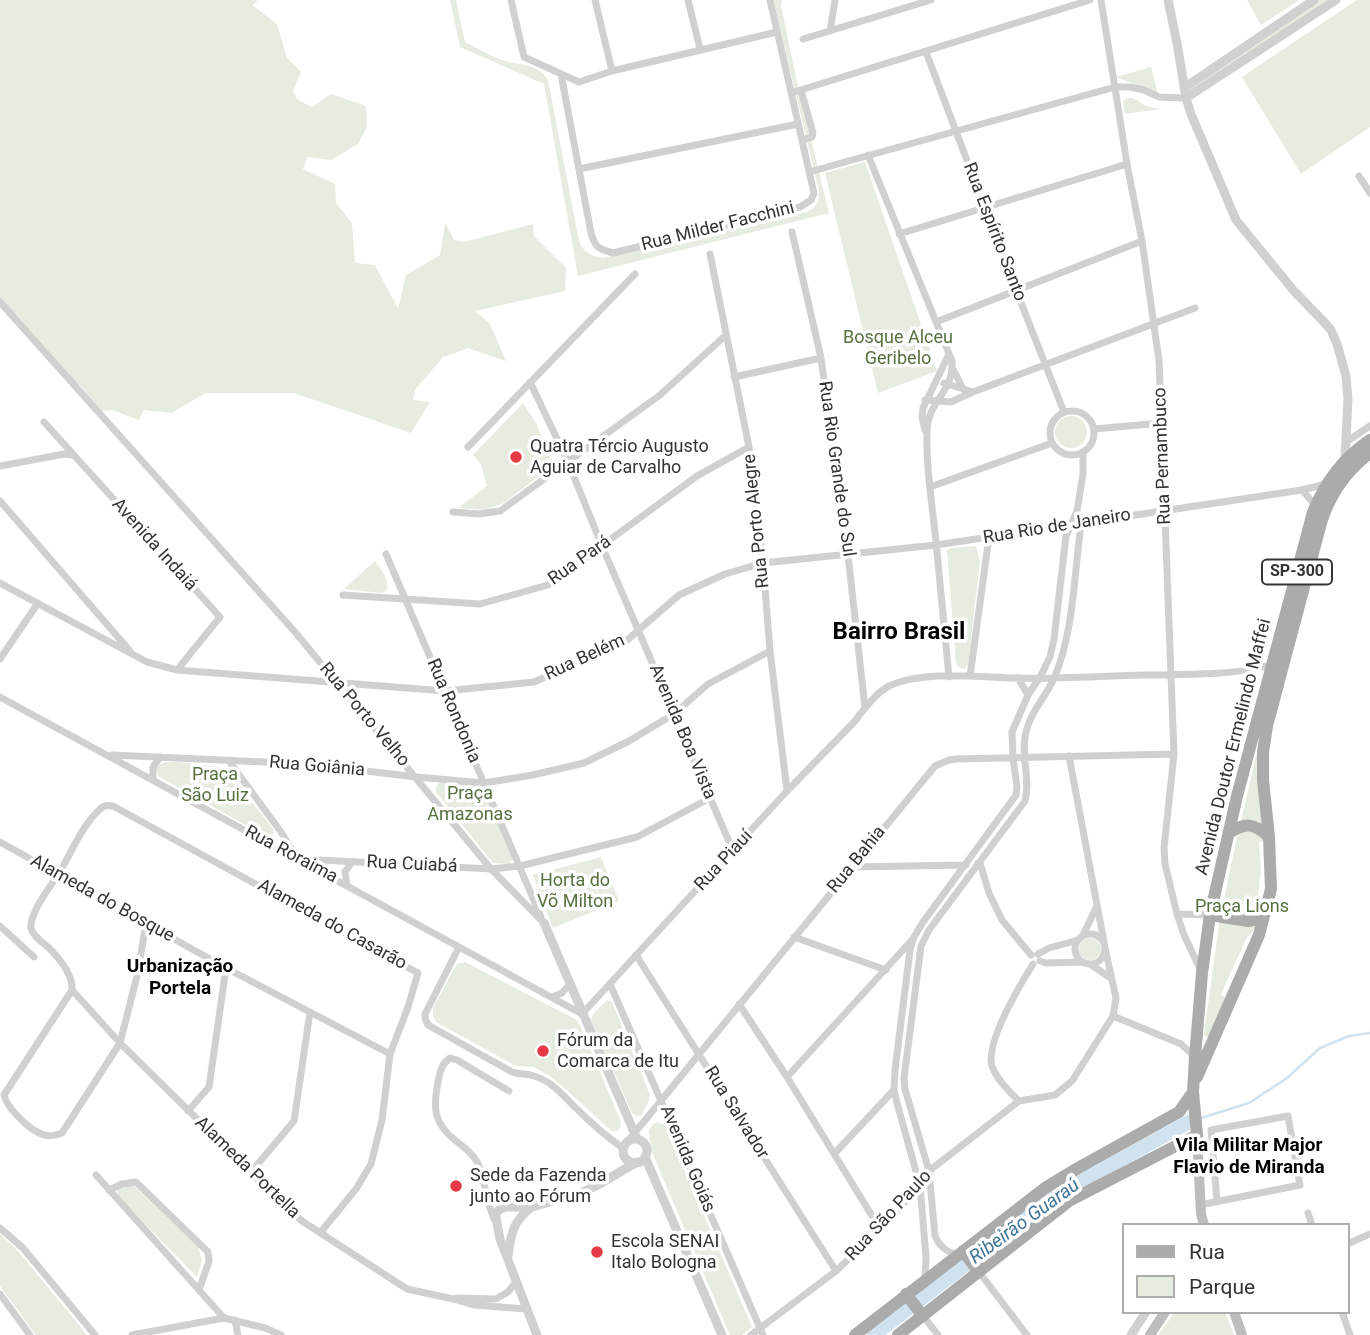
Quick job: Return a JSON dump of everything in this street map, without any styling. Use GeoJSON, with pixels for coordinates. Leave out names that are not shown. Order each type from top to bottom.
{"type":"FeatureCollection","features":[{"type":"Feature","properties":{"kind":"main road","name":"Avenida Doutor Ermelindo Maffei"},"geometry":{"type":"LineString","coordinates":[[1195,1122],[1193,1089],[1202,973],[1210,915],[1237,796],[1309,524],[1326,484],[1345,459],[1370,440]]}},
{"type":"Feature","properties":{"kind":"main road","name":"Avenida Doutor Ermelindo Maffei"},"geometry":{"type":"LineString","coordinates":[[1193,1089],[1254,947],[1266,912],[1270,889],[1269,837],[1262,766],[1264,741],[1325,510],[1352,468],[1370,453]]}},
{"type":"Feature","properties":{"kind":"main road"},"geometry":{"type":"LineString","coordinates":[[1229,833],[1240,826],[1248,825],[1258,828],[1269,837]]}},
{"type":"Feature","properties":{"kind":"main road"},"geometry":{"type":"LineString","coordinates":[[1216,889],[1225,910],[1233,918]]}},
{"type":"Feature","properties":{"kind":"main road"},"geometry":{"type":"LineString","coordinates":[[1210,915],[1253,920],[1266,912]]}},
{"type":"Feature","properties":{"kind":"main road","name":"SP-300"},"geometry":{"type":"LineString","coordinates":[[855,1335],[914,1305],[1062,1177],[1180,1112],[1193,1089]]}},
{"type":"Feature","properties":{"kind":"main road"},"geometry":{"type":"LineString","coordinates":[[1180,1112],[1186,1109],[1195,1122],[1204,1223]]}},
{"type":"Feature","properties":{"kind":"main road","name":"SP-300"},"geometry":{"type":"LineString","coordinates":[[898,1335],[925,1279],[968,1260],[1195,1122]]}},
{"type":"Feature","properties":{"kind":"main road"},"geometry":{"type":"LineString","coordinates":[[1150,1335],[1164,1314]]}},
{"type":"Feature","properties":{"kind":"main road"},"geometry":{"type":"LineString","coordinates":[[1235,1314],[1242,1335]]}},
{"type":"Feature","properties":{"kind":"street"},"geometry":{"type":"LineString","coordinates":[[511,0],[524,57],[579,82],[612,71],[777,32]]}},
{"type":"Feature","properties":{"kind":"street"},"geometry":{"type":"LineString","coordinates":[[595,0],[612,71]]}},
{"type":"Feature","properties":{"kind":"street"},"geometry":{"type":"LineString","coordinates":[[688,0],[700,49]]}},
{"type":"Feature","properties":{"kind":"street","name":"Rua Milder Facchini"},"geometry":{"type":"LineString","coordinates":[[561,74],[593,242],[600,250],[613,253],[800,207],[811,200],[814,193],[770,0]]}},
{"type":"Feature","properties":{"kind":"street"},"geometry":{"type":"LineString","coordinates":[[830,31],[835,0]]}},
{"type":"Feature","properties":{"kind":"street"},"geometry":{"type":"LineString","coordinates":[[803,40],[931,0]]}},
{"type":"Feature","properties":{"kind":"street"},"geometry":{"type":"LineString","coordinates":[[791,93],[1090,0]]}},
{"type":"Feature","properties":{"kind":"street","name":"Rua Pernambuco"},"geometry":{"type":"LineString","coordinates":[[1101,0],[1142,241],[1159,361],[1174,754],[1164,848],[1165,864],[1184,935],[1202,973]]}},
{"type":"Feature","properties":{"kind":"street"},"geometry":{"type":"LineString","coordinates":[[1168,0],[1186,98],[1236,220],[1288,284],[1331,330],[1340,351],[1348,400],[1345,459]]}},
{"type":"Feature","properties":{"kind":"street"},"geometry":{"type":"LineString","coordinates":[[1173,98],[1314,0]]}},
{"type":"Feature","properties":{"kind":"street"},"geometry":{"type":"LineString","coordinates":[[809,172],[1115,87],[1144,90],[1159,97],[1186,98],[1336,0]]}},
{"type":"Feature","properties":{"kind":"street","name":"Rua Espírito Santo"},"geometry":{"type":"LineString","coordinates":[[926,52],[1064,412]]}},
{"type":"Feature","properties":{"kind":"street"},"geometry":{"type":"LineString","coordinates":[[801,90],[813,133],[812,137],[802,140]]}},
{"type":"Feature","properties":{"kind":"street"},"geometry":{"type":"LineString","coordinates":[[579,169],[798,124]]}},
{"type":"Feature","properties":{"kind":"street"},"geometry":{"type":"LineString","coordinates":[[867,155],[963,389]]}},
{"type":"Feature","properties":{"kind":"street"},"geometry":{"type":"LineString","coordinates":[[899,234],[1127,164]]}},
{"type":"Feature","properties":{"kind":"street"},"geometry":{"type":"LineString","coordinates":[[1359,176],[1370,193]]}},
{"type":"Feature","properties":{"kind":"street","name":"Rua Rio Grande do Sul"},"geometry":{"type":"LineString","coordinates":[[792,232],[821,358],[848,555],[864,708]]}},
{"type":"Feature","properties":{"kind":"street"},"geometry":{"type":"LineString","coordinates":[[936,322],[1142,241]]}},
{"type":"Feature","properties":{"kind":"street","name":"Rua Porto Alegre"},"geometry":{"type":"LineString","coordinates":[[710,254],[749,447],[770,651],[788,791]]}},
{"type":"Feature","properties":{"kind":"street"},"geometry":{"type":"LineString","coordinates":[[468,447],[635,274]]}},
{"type":"Feature","properties":{"kind":"street","name":"Rua Porto Velho"},"geometry":{"type":"LineString","coordinates":[[0,302],[295,632],[491,869],[544,923]]}},
{"type":"Feature","properties":{"kind":"street"},"geometry":{"type":"LineString","coordinates":[[925,400],[951,402],[1195,308]]}},
{"type":"Feature","properties":{"kind":"street"},"geometry":{"type":"LineString","coordinates":[[453,512],[479,514],[499,511],[660,395],[726,334]]}},
{"type":"Feature","properties":{"kind":"street"},"geometry":{"type":"LineString","coordinates":[[927,434],[922,417],[925,400],[949,353]]}},
{"type":"Feature","properties":{"kind":"street"},"geometry":{"type":"LineString","coordinates":[[734,377],[821,358]]}},
{"type":"Feature","properties":{"kind":"street"},"geometry":{"type":"LineString","coordinates":[[949,677],[927,434],[929,416],[948,384],[953,369]]}},
{"type":"Feature","properties":{"kind":"street"},"geometry":{"type":"LineString","coordinates":[[936,380],[973,392]]}},
{"type":"Feature","properties":{"kind":"street","name":"Avenida Boa Vista"},"geometry":{"type":"LineString","coordinates":[[530,382],[568,462],[733,851]]}},
{"type":"Feature","properties":{"kind":"street"},"geometry":{"type":"LineString","coordinates":[[1075,411],[1083,413],[1094,429],[1091,444],[1083,453],[1074,455],[1057,450],[1049,433],[1055,418],[1064,412],[1075,411]]}},
{"type":"Feature","properties":{"kind":"street","name":"Avenida Indaiá"},"geometry":{"type":"LineString","coordinates":[[44,422],[220,617],[177,670]]}},
{"type":"Feature","properties":{"kind":"street"},"geometry":{"type":"LineString","coordinates":[[1094,429],[1162,423]]}},
{"type":"Feature","properties":{"kind":"street"},"geometry":{"type":"LineString","coordinates":[[1346,442],[1370,426]]}},
{"type":"Feature","properties":{"kind":"street"},"geometry":{"type":"LineString","coordinates":[[930,487],[1052,443]]}},
{"type":"Feature","properties":{"kind":"street","name":"Rua Pará"},"geometry":{"type":"LineString","coordinates":[[343,595],[480,604],[548,585],[697,476],[749,447]]}},
{"type":"Feature","properties":{"kind":"street"},"geometry":{"type":"LineString","coordinates":[[787,1077],[914,937],[1016,795],[1012,732],[1028,695],[1050,657],[1066,536],[1077,511],[1083,474],[1083,453]]}},
{"type":"Feature","properties":{"kind":"street"},"geometry":{"type":"LineString","coordinates":[[0,466],[64,454],[72,455]]}},
{"type":"Feature","properties":{"kind":"street","name":"Rua Rio de Janeiro"},"geometry":{"type":"LineString","coordinates":[[936,545],[1302,490],[1326,484]]}},
{"type":"Feature","properties":{"kind":"street"},"geometry":{"type":"LineString","coordinates":[[1302,490],[1316,506]]}},
{"type":"Feature","properties":{"kind":"street"},"geometry":{"type":"LineString","coordinates":[[0,501],[133,654]]}},
{"type":"Feature","properties":{"kind":"street"},"geometry":{"type":"LineString","coordinates":[[1027,1335],[968,1260],[940,1246],[936,1236],[929,1171],[907,1099],[904,1078],[921,946],[929,929],[1025,802],[1028,786],[1024,743],[1026,730],[1032,713],[1055,677],[1067,637],[1080,533],[1077,511]]}},
{"type":"Feature","properties":{"kind":"street"},"geometry":{"type":"LineString","coordinates":[[970,676],[989,537]]}},
{"type":"Feature","properties":{"kind":"street","name":"Rua Belém"},"geometry":{"type":"LineString","coordinates":[[0,583],[147,662],[177,670],[445,691],[534,682],[626,641],[679,595],[725,574],[763,563],[936,545]]}},
{"type":"Feature","properties":{"kind":"street","name":"Rua Rondonia"},"geometry":{"type":"LineString","coordinates":[[386,554],[570,984]]}},
{"type":"Feature","properties":{"kind":"street"},"geometry":{"type":"LineString","coordinates":[[0,659],[38,603]]}},
{"type":"Feature","properties":{"kind":"street","name":"Rua Goiânia"},"geometry":{"type":"LineString","coordinates":[[108,755],[308,764],[484,783],[533,775],[584,762],[629,741],[674,714],[708,684],[770,651]]}},
{"type":"Feature","properties":{"kind":"street","name":"Rua Piauí"},"geometry":{"type":"LineString","coordinates":[[582,1014],[886,687],[915,677],[1018,678],[1171,674],[1252,670],[1272,665]]}},
{"type":"Feature","properties":{"kind":"street"},"geometry":{"type":"LineString","coordinates":[[1252,670],[1267,684]]}},
{"type":"Feature","properties":{"kind":"street"},"geometry":{"type":"LineString","coordinates":[[1018,678],[1028,695]]}},
{"type":"Feature","properties":{"kind":"street","name":"Rua Roraima"},"geometry":{"type":"LineString","coordinates":[[0,697],[582,1014]]}},
{"type":"Feature","properties":{"kind":"street","name":"Rua Bahia"},"geometry":{"type":"LineString","coordinates":[[629,1143],[661,1099],[934,765],[949,760],[1174,754]]}},
{"type":"Feature","properties":{"kind":"street"},"geometry":{"type":"LineString","coordinates":[[138,772],[142,756]]}},
{"type":"Feature","properties":{"kind":"street"},"geometry":{"type":"LineString","coordinates":[[1069,756],[1116,998],[1113,1016],[1181,1044],[1195,1057]]}},
{"type":"Feature","properties":{"kind":"street"},"geometry":{"type":"LineString","coordinates":[[153,780],[153,767],[160,757]]}},
{"type":"Feature","properties":{"kind":"street"},"geometry":{"type":"LineString","coordinates":[[229,761],[299,859]]}},
{"type":"Feature","properties":{"kind":"street","name":"Rua Cuiabá"},"geometry":{"type":"LineString","coordinates":[[299,859],[491,869],[520,866],[637,837],[710,798]]}},
{"type":"Feature","properties":{"kind":"street","name":"Alameda do Casarão"},"geometry":{"type":"LineString","coordinates":[[59,874],[90,819],[106,805],[113,806],[418,973],[390,1054],[382,1120],[371,1164],[356,1189],[320,1233]]}},
{"type":"Feature","properties":{"kind":"street","name":"Alameda do Bosque"},"geometry":{"type":"LineString","coordinates":[[0,842],[226,968],[390,1054]]}},
{"type":"Feature","properties":{"kind":"street"},"geometry":{"type":"LineString","coordinates":[[346,885],[345,872],[352,862]]}},
{"type":"Feature","properties":{"kind":"street"},"geometry":{"type":"LineString","coordinates":[[851,867],[980,863]]}},
{"type":"Feature","properties":{"kind":"street"},"geometry":{"type":"LineString","coordinates":[[980,863],[1002,920],[1036,958],[1046,963],[1096,963],[1104,953],[1104,945],[1095,934],[1088,934],[1049,948],[1036,958],[1020,985],[990,1054],[992,1067],[999,1080],[1019,1101]]}},
{"type":"Feature","properties":{"kind":"street","name":"Alameda Portella"},"geometry":{"type":"LineString","coordinates":[[59,874],[38,906],[32,920],[32,930],[61,962],[71,978],[72,990],[120,1043],[291,1213],[407,1289],[474,1305],[526,1309]]}},
{"type":"Feature","properties":{"kind":"street"},"geometry":{"type":"LineString","coordinates":[[1097,904],[1091,920],[1075,946],[1075,953],[1078,958],[1112,979]]}},
{"type":"Feature","properties":{"kind":"street"},"geometry":{"type":"LineString","coordinates":[[1177,914],[1210,915]]}},
{"type":"Feature","properties":{"kind":"street"},"geometry":{"type":"LineString","coordinates":[[72,990],[4,1095],[16,1115],[40,1133],[54,1136],[62,1133],[120,1043],[138,972],[146,923]]}},
{"type":"Feature","properties":{"kind":"street"},"geometry":{"type":"LineString","coordinates":[[0,926],[34,957]]}},
{"type":"Feature","properties":{"kind":"street"},"geometry":{"type":"LineString","coordinates":[[794,937],[886,970]]}},
{"type":"Feature","properties":{"kind":"street"},"geometry":{"type":"LineString","coordinates":[[914,937],[908,961],[894,1090],[920,1186],[926,1256],[925,1279]]}},
{"type":"Feature","properties":{"kind":"street"},"geometry":{"type":"LineString","coordinates":[[459,947],[425,1014],[428,1025],[512,1072],[534,1076],[547,1083],[610,1139],[645,1144],[646,1153],[641,1160],[596,1186],[532,1207],[511,1207],[500,1209],[496,1213],[500,1240],[537,1335]]}},
{"type":"Feature","properties":{"kind":"street","name":"Rua Salvador"},"geometry":{"type":"LineString","coordinates":[[636,955],[836,1271]]}},
{"type":"Feature","properties":{"kind":"street"},"geometry":{"type":"LineString","coordinates":[[892,963],[919,962]]}},
{"type":"Feature","properties":{"kind":"street"},"geometry":{"type":"LineString","coordinates":[[188,1111],[209,1087],[226,968]]}},
{"type":"Feature","properties":{"kind":"street"},"geometry":{"type":"LineString","coordinates":[[551,997],[562,993],[570,984],[629,1119],[628,1160],[641,1160]]}},
{"type":"Feature","properties":{"kind":"street","name":"Avenida Goiás"},"geometry":{"type":"LineString","coordinates":[[610,984],[762,1331]]}},
{"type":"Feature","properties":{"kind":"street"},"geometry":{"type":"LineString","coordinates":[[739,1004],[880,1229]]}},
{"type":"Feature","properties":{"kind":"street"},"geometry":{"type":"LineString","coordinates":[[251,1172],[294,1121],[310,1012]]}},
{"type":"Feature","properties":{"kind":"street","name":"Rua São Paulo"},"geometry":{"type":"LineString","coordinates":[[751,1335],[762,1331],[836,1271],[920,1186],[929,1171],[1019,1101],[1055,1095],[1063,1090],[1072,1081],[1113,1016]]}},
{"type":"Feature","properties":{"kind":"street"},"geometry":{"type":"LineString","coordinates":[[1181,1044],[1197,1032]]}},
{"type":"Feature","properties":{"kind":"street"},"geometry":{"type":"LineString","coordinates":[[509,1091],[450,1058],[441,1068],[434,1103],[436,1114],[445,1130],[474,1157],[481,1169],[486,1194],[497,1224],[506,1229],[532,1207]]}},
{"type":"Feature","properties":{"kind":"street"},"geometry":{"type":"LineString","coordinates":[[894,1078],[904,1078]]}},
{"type":"Feature","properties":{"kind":"street"},"geometry":{"type":"LineString","coordinates":[[834,1154],[894,1090]]}},
{"type":"Feature","properties":{"kind":"street"},"geometry":{"type":"LineString","coordinates":[[897,1103],[907,1099]]}},
{"type":"Feature","properties":{"kind":"street"},"geometry":{"type":"LineString","coordinates":[[1200,1205],[1300,1185],[1288,1116],[1211,1130],[1217,1201]]}},
{"type":"Feature","properties":{"kind":"street"},"geometry":{"type":"LineString","coordinates":[[614,1175],[629,1143],[629,1119]]}},
{"type":"Feature","properties":{"kind":"street"},"geometry":{"type":"LineString","coordinates":[[641,1160],[722,1335]]}},
{"type":"Feature","properties":{"kind":"street"},"geometry":{"type":"LineString","coordinates":[[96,1175],[224,1318]]}},
{"type":"Feature","properties":{"kind":"street"},"geometry":{"type":"LineString","coordinates":[[109,1190],[136,1182],[208,1252],[209,1261],[199,1290]]}},
{"type":"Feature","properties":{"kind":"street"},"geometry":{"type":"LineString","coordinates":[[508,1258],[510,1238],[516,1222],[515,1211],[511,1207]]}},
{"type":"Feature","properties":{"kind":"street"},"geometry":{"type":"LineString","coordinates":[[1308,1213],[1311,1223]]}},
{"type":"Feature","properties":{"kind":"street"},"geometry":{"type":"LineString","coordinates":[[0,1228],[23,1248],[95,1335]]}},
{"type":"Feature","properties":{"kind":"street"},"geometry":{"type":"LineString","coordinates":[[1349,1243],[1370,1234]]}},
{"type":"Feature","properties":{"kind":"street","name":"Alameda Portella"},"geometry":{"type":"LineString","coordinates":[[453,1298],[496,1299],[508,1292],[516,1282]]}},
{"type":"Feature","properties":{"kind":"street"},"geometry":{"type":"LineString","coordinates":[[0,1294],[30,1335]]}},
{"type":"Feature","properties":{"kind":"street"},"geometry":{"type":"LineString","coordinates":[[914,1305],[937,1335]]}},
{"type":"Feature","properties":{"kind":"street"},"geometry":{"type":"LineString","coordinates":[[1131,1335],[1145,1314]]}},
{"type":"Feature","properties":{"kind":"street"},"geometry":{"type":"LineString","coordinates":[[1343,1314],[1350,1335]]}},
{"type":"Feature","properties":{"kind":"street"},"geometry":{"type":"LineString","coordinates":[[132,1335],[224,1318],[265,1328],[281,1335]]}},
{"type":"Feature","properties":{"kind":"street"},"geometry":{"type":"LineString","coordinates":[[235,1320],[238,1335]]}},
{"type":"Feature","properties":{"kind":"street"},"geometry":{"type":"LineString","coordinates":[[1140,1322],[1150,1335]]}},
{"type":"Feature","properties":{"kind":"green space"},"geometry":{"type":"Polygon","coordinates":[[[0,0],[258,0],[252,5],[277,24],[287,58],[301,72],[293,91],[298,100],[312,107],[331,94],[366,106],[367,127],[358,144],[331,160],[307,157],[303,169],[335,184],[336,203],[352,223],[355,263],[375,265],[398,309],[406,275],[440,255],[445,223],[454,240],[464,242],[533,224],[534,236],[566,268],[565,291],[475,311],[490,324],[506,361],[468,348],[443,357],[415,390],[413,400],[430,402],[411,433],[294,393],[206,393],[171,413],[144,410],[139,420],[112,410],[102,411],[0,304],[0,0]]]}},
{"type":"Feature","properties":{"kind":"green space"},"geometry":{"type":"Polygon","coordinates":[[[450,0],[456,0],[465,42],[502,60],[533,67],[548,80],[579,241],[588,253],[603,258],[807,212],[815,206],[819,191],[774,2],[782,0],[797,82],[829,213],[578,276],[544,84],[460,47],[450,0]]]}},
{"type":"Feature","properties":{"kind":"green space"},"geometry":{"type":"Polygon","coordinates":[[[1247,0],[1299,0],[1261,25],[1247,0]]]}},
{"type":"Feature","properties":{"kind":"green space"},"geometry":{"type":"Polygon","coordinates":[[[1319,0],[1329,0],[1190,90],[1191,86],[1319,0]]]}},
{"type":"Feature","properties":{"kind":"green space"},"geometry":{"type":"Polygon","coordinates":[[[1357,0],[1370,0],[1370,127],[1301,174],[1242,77],[1357,0]]]}},
{"type":"Feature","properties":{"kind":"green space"},"geometry":{"type":"Polygon","coordinates":[[[1151,67],[1158,94],[1116,77],[1151,67]]]}},
{"type":"Feature","properties":{"kind":"green space"},"geometry":{"type":"Polygon","coordinates":[[[1127,98],[1160,109],[1125,114],[1123,102],[1127,98]]]}},
{"type":"Feature","properties":{"kind":"green space","name":"Bosque Alceu Geribelo"},"geometry":{"type":"Polygon","coordinates":[[[865,162],[937,371],[878,393],[825,173],[865,162]]]}},
{"type":"Feature","properties":{"kind":"green space"},"geometry":{"type":"Polygon","coordinates":[[[523,403],[537,425],[553,465],[504,503],[484,510],[458,508],[487,486],[481,464],[473,455],[523,403]]]}},
{"type":"Feature","properties":{"kind":"green space"},"geometry":{"type":"Polygon","coordinates":[[[1071,416],[1082,421],[1087,432],[1082,443],[1071,448],[1060,443],[1055,432],[1060,421],[1071,416]]]}},
{"type":"Feature","properties":{"kind":"green space"},"geometry":{"type":"Polygon","coordinates":[[[976,546],[980,561],[968,664],[965,669],[956,664],[947,550],[976,546]]]}},
{"type":"Feature","properties":{"kind":"green space"},"geometry":{"type":"Polygon","coordinates":[[[375,561],[386,579],[386,591],[382,593],[344,589],[375,561]]]}},
{"type":"Feature","properties":{"kind":"green space","name":"Praça Lions"},"geometry":{"type":"Polygon","coordinates":[[[1258,748],[1263,780],[1261,818],[1264,842],[1259,842],[1261,869],[1258,896],[1263,902],[1255,929],[1247,937],[1221,994],[1226,999],[1207,1037],[1204,1034],[1219,925],[1258,748]]]}},
{"type":"Feature","properties":{"kind":"green space","name":"Praça São Luiz"},"geometry":{"type":"Polygon","coordinates":[[[166,762],[225,768],[274,830],[273,836],[267,837],[158,776],[156,767],[166,762]]]}},
{"type":"Feature","properties":{"kind":"green space","name":"Praça Amazonas"},"geometry":{"type":"Polygon","coordinates":[[[442,781],[482,786],[513,859],[509,864],[493,863],[436,792],[436,786],[442,781]]]}},
{"type":"Feature","properties":{"kind":"green space","name":"Horta do Võ Milton"},"geometry":{"type":"Polygon","coordinates":[[[601,857],[619,901],[553,928],[533,875],[601,857]]]}},
{"type":"Feature","properties":{"kind":"green space"},"geometry":{"type":"Polygon","coordinates":[[[1090,938],[1098,941],[1101,949],[1098,957],[1090,960],[1082,957],[1079,949],[1082,941],[1090,938]]]}},
{"type":"Feature","properties":{"kind":"green space"},"geometry":{"type":"Polygon","coordinates":[[[465,962],[577,1020],[621,1122],[620,1129],[612,1131],[553,1078],[534,1067],[516,1066],[436,1022],[433,1008],[457,964],[465,962]]]}},
{"type":"Feature","properties":{"kind":"green space"},"geometry":{"type":"Polygon","coordinates":[[[607,1000],[612,1002],[650,1095],[641,1116],[632,1113],[591,1020],[593,1014],[607,1000]]]}},
{"type":"Feature","properties":{"kind":"green space"},"geometry":{"type":"Polygon","coordinates":[[[657,1122],[665,1125],[752,1327],[742,1335],[730,1335],[651,1150],[649,1131],[657,1122]]]}},
{"type":"Feature","properties":{"kind":"green space"},"geometry":{"type":"Polygon","coordinates":[[[133,1185],[198,1247],[202,1260],[197,1277],[119,1197],[116,1189],[133,1185]]]}},
{"type":"Feature","properties":{"kind":"green space"},"geometry":{"type":"Polygon","coordinates":[[[0,1234],[18,1251],[87,1335],[36,1335],[0,1286],[0,1234]]]}},
{"type":"Feature","properties":{"kind":"green space"},"geometry":{"type":"Polygon","coordinates":[[[1174,1314],[1226,1314],[1234,1335],[1158,1335],[1174,1314]]]}},
{"type":"Feature","properties":{"kind":"waterway","name":"Ribeirão Guaraú"},"geometry":{"type":"LineString","coordinates":[[1198,1119],[1249,1103],[1287,1078],[1320,1048],[1349,1036],[1370,1033]]}},
{"type":"Feature","properties":{"kind":"waterway","name":"Ribeirão Guaraú"},"geometry":{"type":"LineString","coordinates":[[874,1335],[1058,1194],[1189,1122]]}},
{"type":"Feature","properties":{"kind":"place","name":"Quatra Tércio Augusto Aguiar de Carvalho"},"geometry":{"type":"Point","coordinates":[516,457]}},
{"type":"Feature","properties":{"kind":"place","name":"Fórum da Comarca de Itu"},"geometry":{"type":"Point","coordinates":[543,1051]}},
{"type":"Feature","properties":{"kind":"place","name":"Sede da Fazenda junto ao Fórum"},"geometry":{"type":"Point","coordinates":[456,1186]}},
{"type":"Feature","properties":{"kind":"place","name":"Escola SENAI Italo Bologna"},"geometry":{"type":"Point","coordinates":[597,1252]}},
{"type":"Feature","properties":{"kind":"district","name":"Bairro Brasil"},"geometry":{"type":"Point","coordinates":[899,633]}},
{"type":"Feature","properties":{"kind":"district","name":"Urbanização Portela"},"geometry":{"type":"Point","coordinates":[180,978]}},
{"type":"Feature","properties":{"kind":"district","name":"Vila Militar Major Flavio de Miranda"},"geometry":{"type":"Point","coordinates":[1249,1157]}}]}
